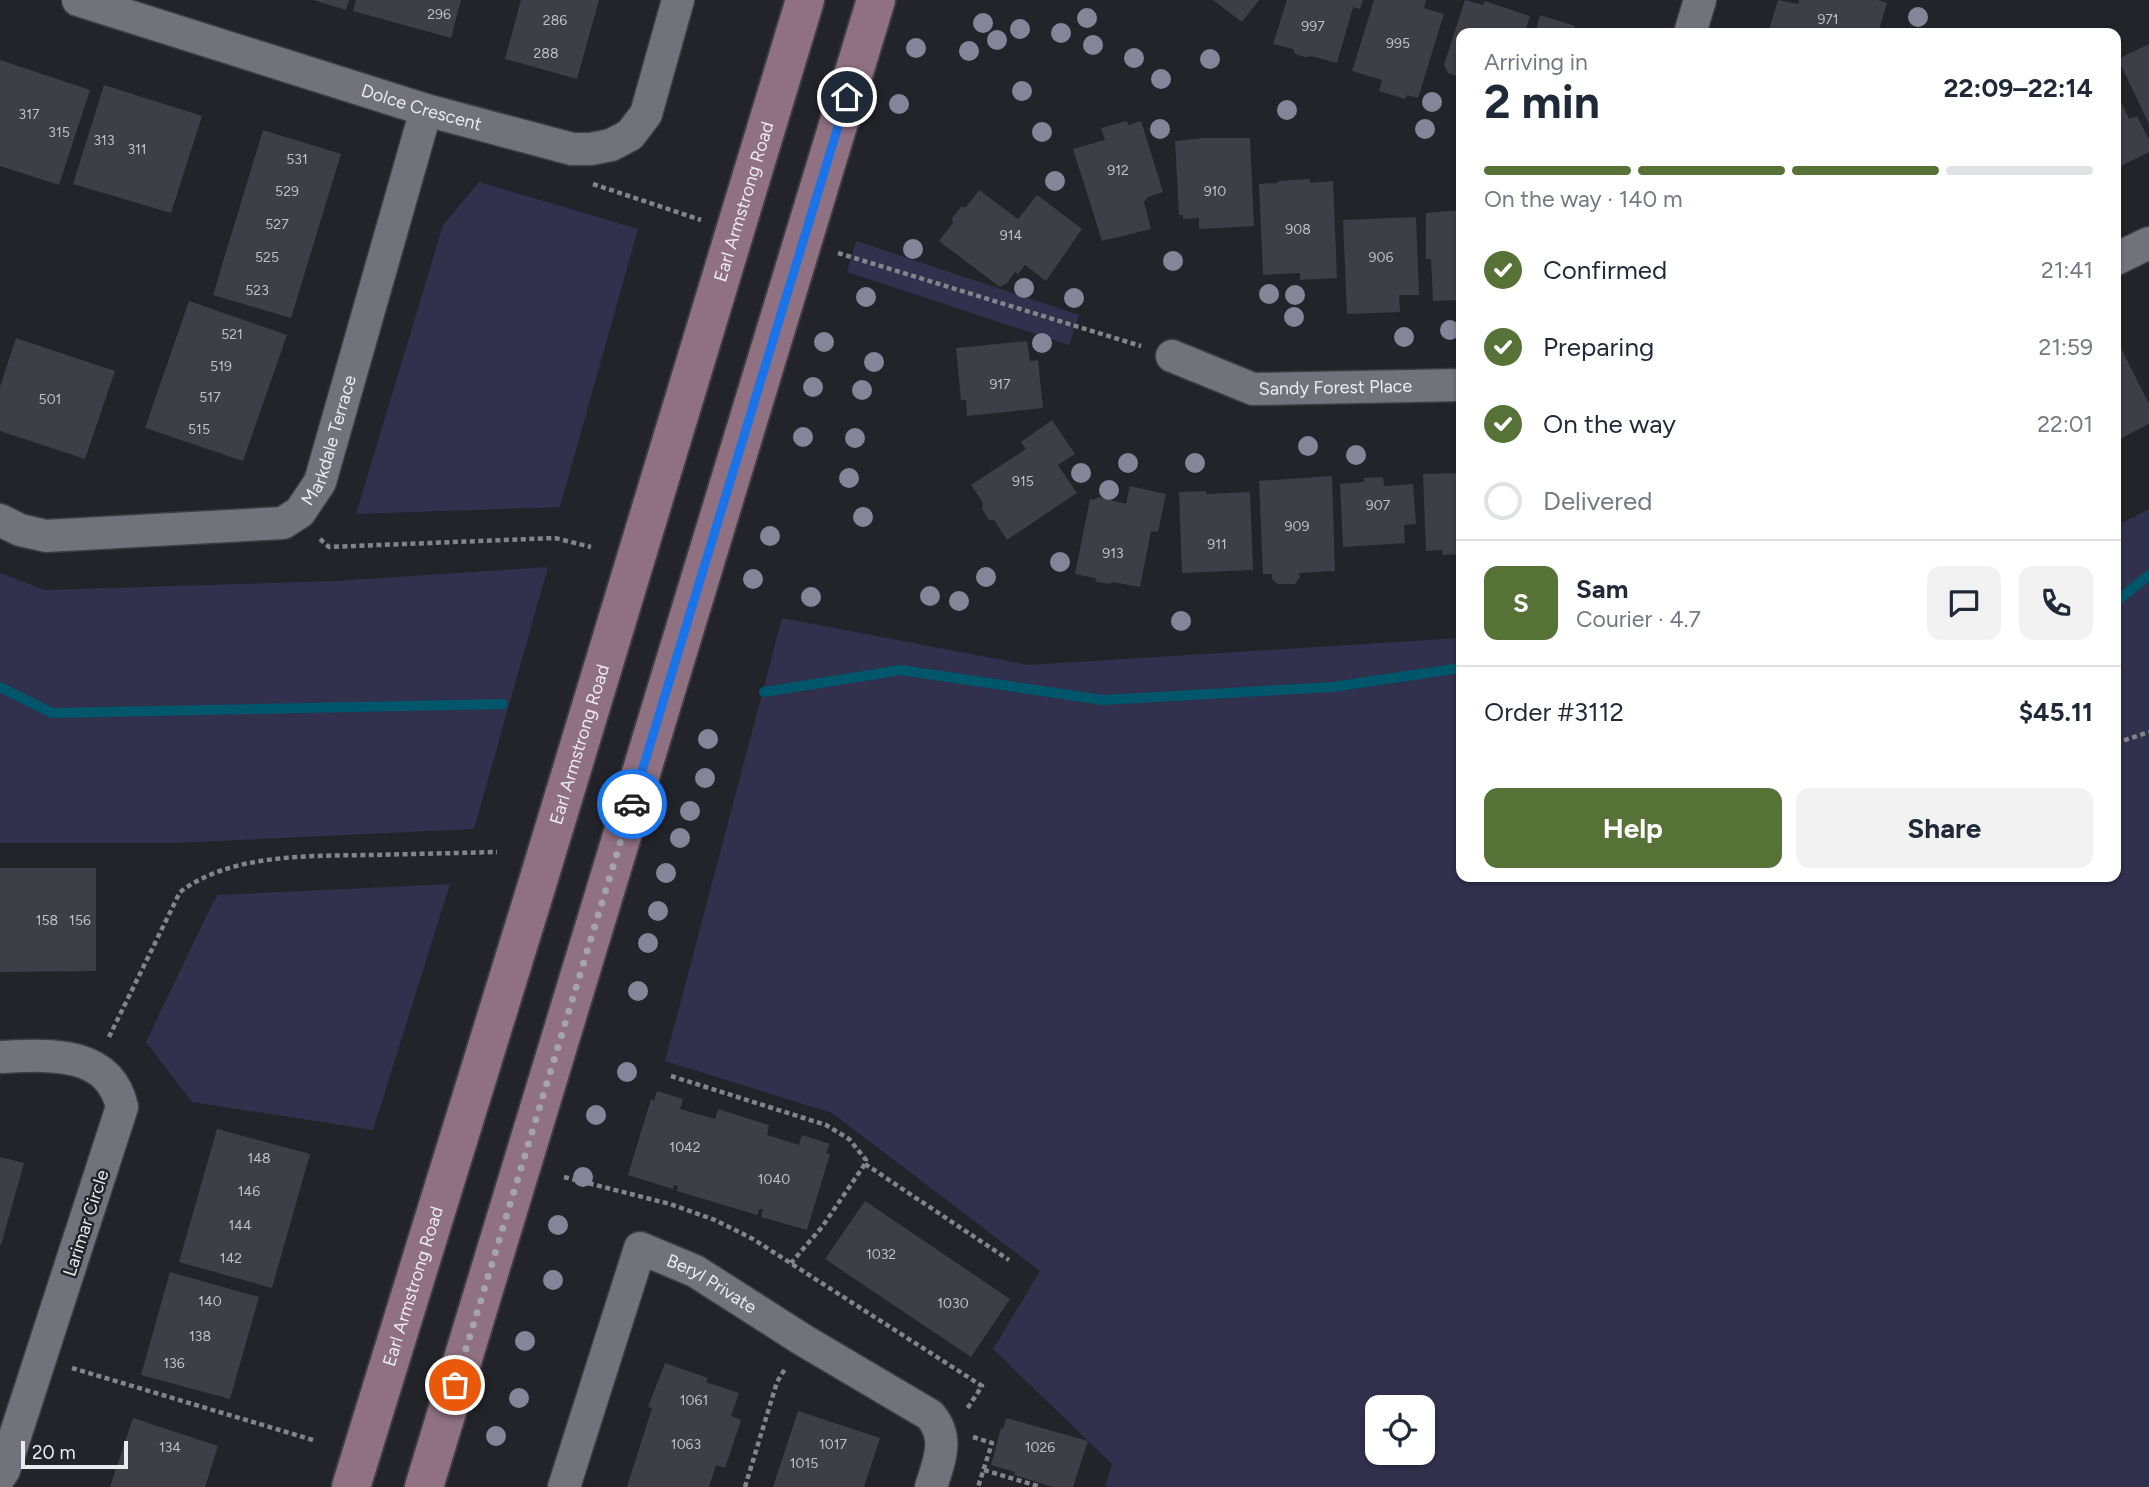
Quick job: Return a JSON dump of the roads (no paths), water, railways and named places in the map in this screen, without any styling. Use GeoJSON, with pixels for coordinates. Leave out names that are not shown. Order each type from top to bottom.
{"type":"FeatureCollection","features":[{"type":"Feature","properties":{"kind":"main road","name":"Earl Armstrong Road"},"geometry":{"type":"LineString","coordinates":[[351,1487],[805,0]]}},
{"type":"Feature","properties":{"kind":"main road"},"geometry":{"type":"LineString","coordinates":[[424,1487],[876,0]]}},
{"type":"Feature","properties":{"kind":"street","name":"Dolce Crescent"},"geometry":{"type":"LineString","coordinates":[[78,0],[426,110],[572,149],[611,145],[630,135],[646,114],[678,0]]}},
{"type":"Feature","properties":{"kind":"street"},"geometry":{"type":"LineString","coordinates":[[1692,28],[1700,0]]}},
{"type":"Feature","properties":{"kind":"street","name":"Markdale Terrace"},"geometry":{"type":"LineString","coordinates":[[0,520],[20,530],[46,536],[283,523],[300,512],[320,482],[426,110]]}},
{"type":"Feature","properties":{"kind":"street"},"geometry":{"type":"LineString","coordinates":[[2121,257],[2149,243]]}},
{"type":"Feature","properties":{"kind":"street","name":"Sandy Forest Place"},"geometry":{"type":"LineString","coordinates":[[1172,356],[1254,388],[1456,385]]}},
{"type":"Feature","properties":{"kind":"street","name":"Larimar Circle"},"geometry":{"type":"LineString","coordinates":[[0,1057],[56,1055],[91,1066],[114,1084],[122,1107],[41,1360],[0,1476]]}},
{"type":"Feature","properties":{"kind":"street","name":"Beryl Private"},"geometry":{"type":"LineString","coordinates":[[565,1487],[639,1248],[695,1271],[803,1340],[917,1407],[938,1424],[942,1436],[941,1455],[931,1487]]}},
{"type":"Feature","properties":{"kind":"waterway"},"geometry":{"type":"LineString","coordinates":[[2121,598],[2149,575]]}},
{"type":"Feature","properties":{"kind":"waterway"},"geometry":{"type":"LineString","coordinates":[[764,692],[901,670],[1103,700],[1332,687],[1456,669]]}},
{"type":"Feature","properties":{"kind":"waterway"},"geometry":{"type":"LineString","coordinates":[[0,687],[52,713],[503,704]]}}]}
